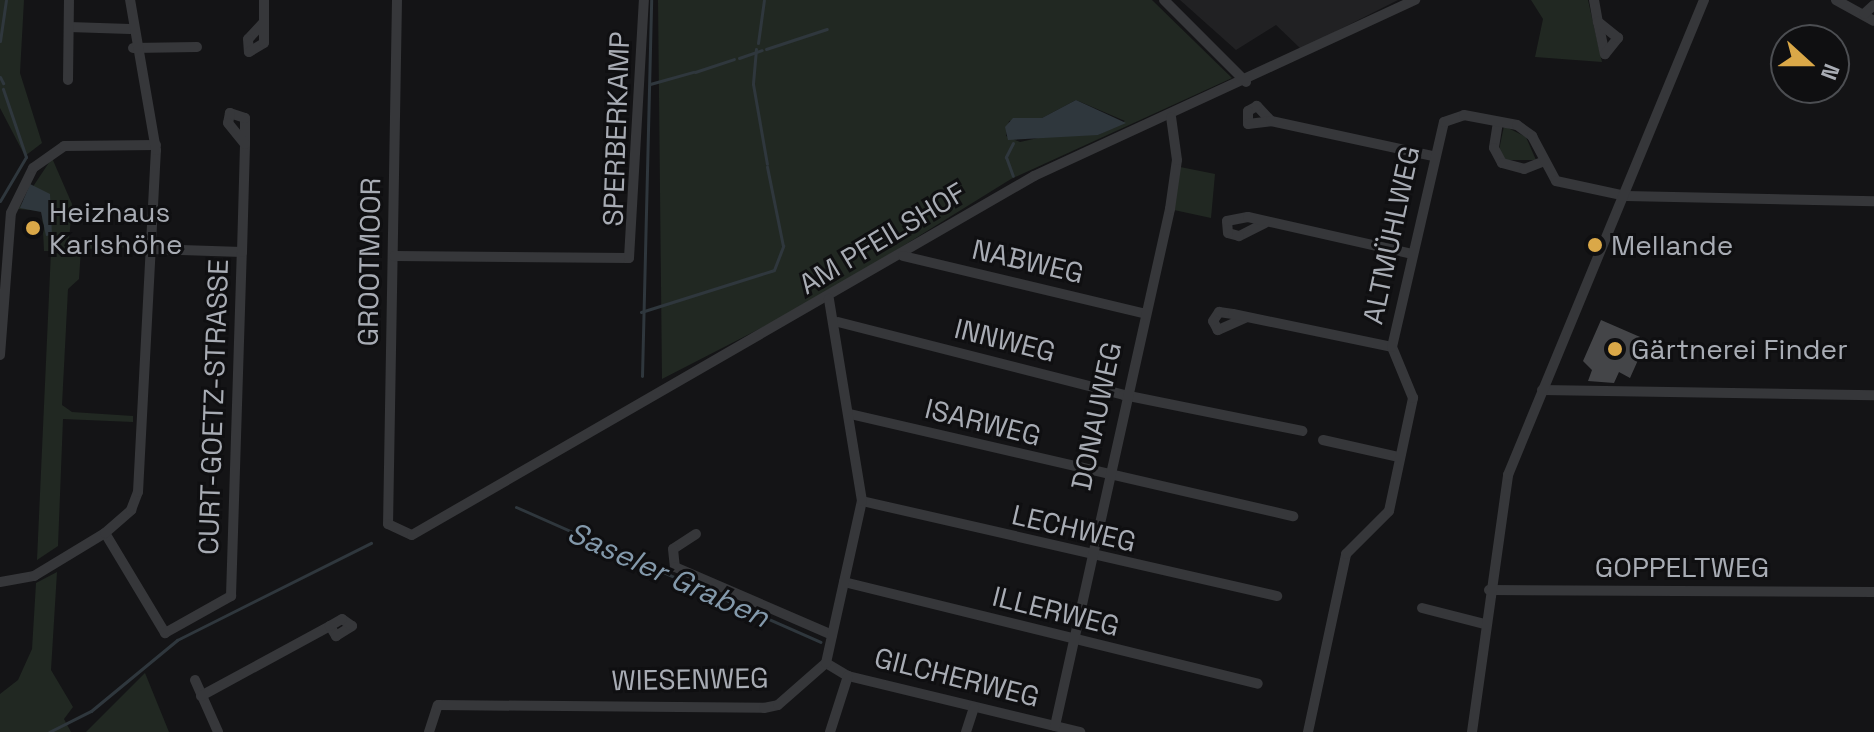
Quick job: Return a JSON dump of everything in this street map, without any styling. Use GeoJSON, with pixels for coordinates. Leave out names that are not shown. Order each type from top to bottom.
{"type":"FeatureCollection","features":[{"type":"Feature","properties":{"kind":"street"},"geometry":{"type":"LineString","coordinates":[[68,80],[69,0]]}},
{"type":"Feature","properties":{"kind":"street"},"geometry":{"type":"LineString","coordinates":[[0,582],[34,576],[105,533],[131,510],[138,492],[156,145],[133,48],[130,0]]}},
{"type":"Feature","properties":{"kind":"street"},"geometry":{"type":"LineString","coordinates":[[264,0],[264,22]]}},
{"type":"Feature","properties":{"kind":"street","name":"GROOTMOOR"},"geometry":{"type":"LineString","coordinates":[[388,524],[397,0]]}},
{"type":"Feature","properties":{"kind":"street","name":"SPERBERKAMP"},"geometry":{"type":"LineString","coordinates":[[394,256],[629,258],[644,0]]}},
{"type":"Feature","properties":{"kind":"street"},"geometry":{"type":"LineString","coordinates":[[1164,0],[1246,82]]}},
{"type":"Feature","properties":{"kind":"street","name":"AM PFEILSHOF"},"geometry":{"type":"LineString","coordinates":[[388,524],[412,535],[829,299],[1034,176],[1171,117],[1415,0]]}},
{"type":"Feature","properties":{"kind":"street"},"geometry":{"type":"LineString","coordinates":[[1594,0],[1598,22]]}},
{"type":"Feature","properties":{"kind":"street"},"geometry":{"type":"LineString","coordinates":[[1472,732],[1498,511],[1542,390],[1626,196],[1704,0]]}},
{"type":"Feature","properties":{"kind":"street"},"geometry":{"type":"LineString","coordinates":[[1836,0],[1874,21]]}},
{"type":"Feature","properties":{"kind":"street"},"geometry":{"type":"LineString","coordinates":[[1864,14],[1874,5]]}},
{"type":"Feature","properties":{"kind":"street"},"geometry":{"type":"LineString","coordinates":[[69,27],[130,29]]}},
{"type":"Feature","properties":{"kind":"street"},"geometry":{"type":"LineString","coordinates":[[133,48],[197,47]]}},
{"type":"Feature","properties":{"kind":"street","name":"ALTMÜHLWEG"},"geometry":{"type":"LineString","coordinates":[[1308,732],[1346,554],[1389,511],[1412,382],[1392,347],[1437,131],[1454,116],[1498,122],[1532,136],[1542,162],[1556,181],[1626,196]]}},
{"type":"Feature","properties":{"kind":"street","name":"DONAUWEG"},"geometry":{"type":"LineString","coordinates":[[1055,726],[1142,313],[1170,209],[1177,160],[1171,117]]}},
{"type":"Feature","properties":{"kind":"street"},"geometry":{"type":"LineString","coordinates":[[1271,121],[1433,156]]}},
{"type":"Feature","properties":{"kind":"street"},"geometry":{"type":"LineString","coordinates":[[1498,122],[1494,148],[1502,163],[1524,169],[1542,162]]}},
{"type":"Feature","properties":{"kind":"street","name":"CURT-GOETZ-STRASSE"},"geometry":{"type":"LineString","coordinates":[[105,533],[165,633],[231,596],[245,144]]}},
{"type":"Feature","properties":{"kind":"street"},"geometry":{"type":"LineString","coordinates":[[0,355],[11,213],[33,168],[64,146],[156,145]]}},
{"type":"Feature","properties":{"kind":"street"},"geometry":{"type":"LineString","coordinates":[[1626,196],[1874,201]]}},
{"type":"Feature","properties":{"kind":"street"},"geometry":{"type":"LineString","coordinates":[[1265,223],[1412,254]]}},
{"type":"Feature","properties":{"kind":"street"},"geometry":{"type":"LineString","coordinates":[[151,249],[242,252]]}},
{"type":"Feature","properties":{"kind":"street","name":"NABWEG"},"geometry":{"type":"LineString","coordinates":[[903,256],[1142,313]]}},
{"type":"Feature","properties":{"kind":"street"},"geometry":{"type":"LineString","coordinates":[[826,663],[862,501],[838,322],[829,299]]}},
{"type":"Feature","properties":{"kind":"street"},"geometry":{"type":"LineString","coordinates":[[1245,318],[1392,347]]}},
{"type":"Feature","properties":{"kind":"street","name":"INNWEG"},"geometry":{"type":"LineString","coordinates":[[838,322],[1124,395],[1302,431]]}},
{"type":"Feature","properties":{"kind":"street"},"geometry":{"type":"LineString","coordinates":[[1542,390],[1874,395]]}},
{"type":"Feature","properties":{"kind":"street","name":"ISARWEG"},"geometry":{"type":"LineString","coordinates":[[850,414],[1107,477],[1293,516]]}},
{"type":"Feature","properties":{"kind":"street"},"geometry":{"type":"LineString","coordinates":[[1323,440],[1399,457]]}},
{"type":"Feature","properties":{"kind":"street","name":"LECHWEG"},"geometry":{"type":"LineString","coordinates":[[862,501],[1090,558],[1277,596]]}},
{"type":"Feature","properties":{"kind":"street"},"geometry":{"type":"LineString","coordinates":[[696,534],[673,549],[675,567],[832,635]]}},
{"type":"Feature","properties":{"kind":"street","name":"ILLERWEG"},"geometry":{"type":"LineString","coordinates":[[844,582],[1258,684]]}},
{"type":"Feature","properties":{"kind":"street","name":"GOPPELTWEG"},"geometry":{"type":"LineString","coordinates":[[1489,590],[1874,592]]}},
{"type":"Feature","properties":{"kind":"street"},"geometry":{"type":"LineString","coordinates":[[1422,608],[1485,624]]}},
{"type":"Feature","properties":{"kind":"street"},"geometry":{"type":"LineString","coordinates":[[201,696],[330,626]]}},
{"type":"Feature","properties":{"kind":"street","name":"GILCHERWEG"},"geometry":{"type":"LineString","coordinates":[[826,663],[848,676],[1080,732]]}},
{"type":"Feature","properties":{"kind":"street","name":"WIESENWEG"},"geometry":{"type":"LineString","coordinates":[[429,732],[438,705],[764,708],[778,705],[826,663]]}},
{"type":"Feature","properties":{"kind":"street"},"geometry":{"type":"LineString","coordinates":[[830,732],[848,676]]}},
{"type":"Feature","properties":{"kind":"street"},"geometry":{"type":"LineString","coordinates":[[195,680],[218,732]]}},
{"type":"Feature","properties":{"kind":"street"},"geometry":{"type":"LineString","coordinates":[[966,732],[974,707]]}},
{"type":"Feature","properties":{"kind":"shaded area"},"geometry":{"type":"Polygon","coordinates":[[[0,0],[24,0],[20,73],[42,143],[25,156],[0,108],[0,0]]]}},
{"type":"Feature","properties":{"kind":"shaded area"},"geometry":{"type":"Polygon","coordinates":[[[658,0],[1152,0],[1232,78],[1011,179],[819,298],[662,379],[658,0]],[[1076,100],[1042,118],[1009,121],[1006,136],[1020,142],[1069,131],[1098,135],[1125,121],[1076,100]]]}},
{"type":"Feature","properties":{"kind":"shaded area"},"geometry":{"type":"Polygon","coordinates":[[[1180,0],[1398,0],[1301,49],[1276,25],[1236,50],[1180,0]]]}},
{"type":"Feature","properties":{"kind":"shaded area"},"geometry":{"type":"Polygon","coordinates":[[[1531,0],[1588,0],[1602,62],[1535,57],[1543,19],[1531,0]]]}},
{"type":"Feature","properties":{"kind":"shaded area"},"geometry":{"type":"Polygon","coordinates":[[[1076,100],[1126,123],[1098,135],[1008,140],[1005,127],[1013,118],[1042,118],[1076,100]]]}},
{"type":"Feature","properties":{"kind":"shaded area"},"geometry":{"type":"Polygon","coordinates":[[[1504,126],[1526,137],[1536,160],[1505,160],[1499,150],[1504,126]]]}},
{"type":"Feature","properties":{"kind":"shaded area"},"geometry":{"type":"Polygon","coordinates":[[[52,158],[72,204],[69,241],[140,247],[81,249],[79,279],[68,289],[62,405],[72,412],[133,416],[133,422],[63,419],[58,546],[37,560],[51,251],[44,251],[42,211],[18,209],[52,158]]]}},
{"type":"Feature","properties":{"kind":"shaded area"},"geometry":{"type":"Polygon","coordinates":[[[1180,167],[1215,174],[1211,218],[1174,210],[1180,167]]]}},
{"type":"Feature","properties":{"kind":"shaded area"},"geometry":{"type":"Polygon","coordinates":[[[30,184],[50,194],[52,235],[46,236],[41,212],[20,208],[30,184]]]}},
{"type":"Feature","properties":{"kind":"shaded area"},"geometry":{"type":"Polygon","coordinates":[[[57,572],[51,670],[73,707],[64,719],[71,732],[0,732],[0,694],[18,680],[32,649],[36,583],[57,572]]]}},
{"type":"Feature","properties":{"kind":"shaded area"},"geometry":{"type":"Polygon","coordinates":[[[145,673],[169,732],[86,732],[145,673]]]}},
{"type":"Feature","properties":{"kind":"building","name":"Gärtnerei Finder"},"geometry":{"type":"Polygon","coordinates":[[[1601,320],[1647,340],[1630,378],[1619,372],[1614,383],[1588,381],[1592,370],[1583,361],[1601,320]]]}},
{"type":"Feature","properties":{"kind":"waterway"},"geometry":{"type":"LineString","coordinates":[[0,41],[6,0]]}},
{"type":"Feature","properties":{"kind":"waterway"},"geometry":{"type":"LineString","coordinates":[[642,376],[651,0]]}},
{"type":"Feature","properties":{"kind":"waterway"},"geometry":{"type":"LineString","coordinates":[[758,43],[764,0]]}},
{"type":"Feature","properties":{"kind":"waterway"},"geometry":{"type":"LineString","coordinates":[[766,49],[827,29]]}},
{"type":"Feature","properties":{"kind":"waterway"},"geometry":{"type":"LineString","coordinates":[[756,49],[753,84],[767,164]]}},
{"type":"Feature","properties":{"kind":"waterway"},"geometry":{"type":"LineString","coordinates":[[739,58],[762,50]]}},
{"type":"Feature","properties":{"kind":"waterway"},"geometry":{"type":"LineString","coordinates":[[695,72],[734,59]]}},
{"type":"Feature","properties":{"kind":"waterway"},"geometry":{"type":"LineString","coordinates":[[650,84],[693,72]]}},
{"type":"Feature","properties":{"kind":"waterway"},"geometry":{"type":"LineString","coordinates":[[0,77],[3,83]]}},
{"type":"Feature","properties":{"kind":"waterway"},"geometry":{"type":"LineString","coordinates":[[0,201],[26,157],[3,89]]}},
{"type":"Feature","properties":{"kind":"waterway"},"geometry":{"type":"LineString","coordinates":[[1013,143],[1006,157],[1013,176]]}},
{"type":"Feature","properties":{"kind":"waterway"},"geometry":{"type":"LineString","coordinates":[[641,312],[774,270],[783,246],[767,167]]}},
{"type":"Feature","properties":{"kind":"waterway","name":"Saseler Graben"},"geometry":{"type":"LineString","coordinates":[[516,507],[820,642]]}},
{"type":"Feature","properties":{"kind":"waterway"},"geometry":{"type":"LineString","coordinates":[[49,732],[91,711],[177,640],[371,543]]}},
{"type":"Feature","properties":{"kind":"place","name":"Heizhaus Karlshöhe"},"geometry":{"type":"Point","coordinates":[33,228]}},
{"type":"Feature","properties":{"kind":"place","name":"Mellande"},"geometry":{"type":"Point","coordinates":[1595,245]}},
{"type":"Feature","properties":{"kind":"place","name":"Gärtnerei Finder"},"geometry":{"type":"Point","coordinates":[1615,349]}}]}
